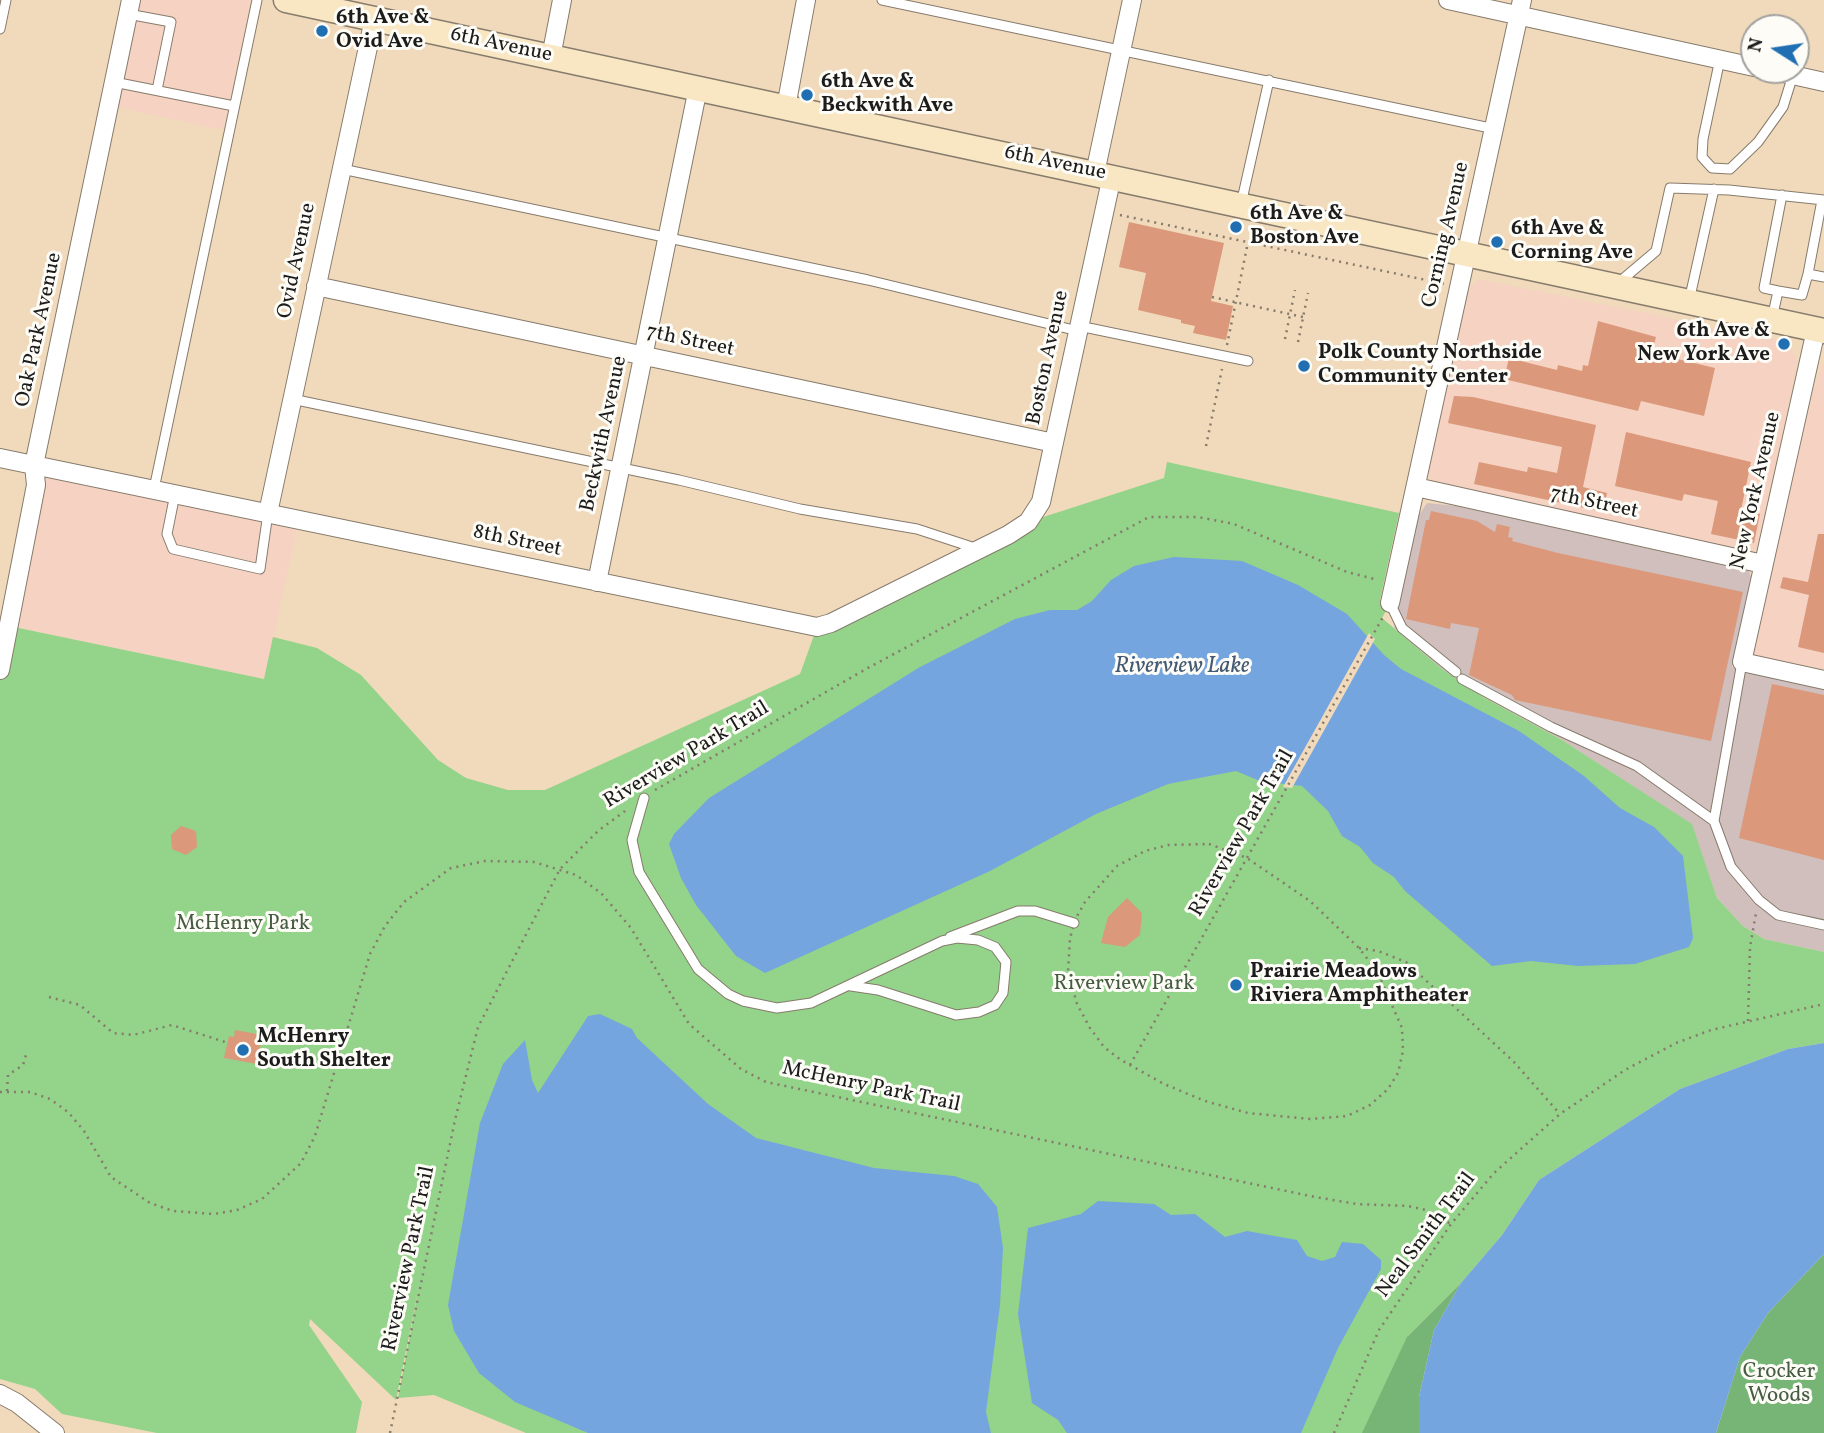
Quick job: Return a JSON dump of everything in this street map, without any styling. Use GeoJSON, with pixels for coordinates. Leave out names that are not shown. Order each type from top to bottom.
{"type":"FeatureCollection","features":[{"type":"Feature","properties":{"kind":"main road","name":"6th Avenue"},"geometry":{"type":"LineString","coordinates":[[286,0],[341,6],[374,19],[1820,330]]}},
{"type":"Feature","properties":{"kind":"street"},"geometry":{"type":"LineString","coordinates":[[551,57],[562,0]]}},
{"type":"Feature","properties":{"kind":"street"},"geometry":{"type":"LineString","coordinates":[[786,107],[806,0]]}},
{"type":"Feature","properties":{"kind":"street","name":"Boston Avenue"},"geometry":{"type":"LineString","coordinates":[[1008,535],[1028,522],[1041,502],[1079,328],[1122,48],[1132,0]]}},
{"type":"Feature","properties":{"kind":"street"},"geometry":{"type":"LineString","coordinates":[[1448,0],[1520,8],[1740,63]]}},
{"type":"Feature","properties":{"kind":"street","name":"Oak Park Avenue"},"geometry":{"type":"LineString","coordinates":[[0,670],[36,485],[34,465],[129,7]]}},
{"type":"Feature","properties":{"kind":"street","name":"Corning Avenue"},"geometry":{"type":"LineString","coordinates":[[1386,611],[1416,487],[1520,8]]}},
{"type":"Feature","properties":{"kind":"street","name":"Ovid Avenue"},"geometry":{"type":"LineString","coordinates":[[268,513],[374,19]]}},
{"type":"Feature","properties":{"kind":"street","name":"Beckwith Avenue"},"geometry":{"type":"LineString","coordinates":[[597,582],[698,88]]}},
{"type":"Feature","properties":{"kind":"street","name":"7th Street"},"geometry":{"type":"LineString","coordinates":[[316,286],[1054,443]]}},
{"type":"Feature","properties":{"kind":"street","name":"New York Avenue"},"geometry":{"type":"LineString","coordinates":[[1742,662],[1820,330]]}},
{"type":"Feature","properties":{"kind":"street","name":"8th Street"},"geometry":{"type":"LineString","coordinates":[[0,458],[817,627],[831,623],[1008,535]]}},
{"type":"Feature","properties":{"kind":"street","name":"7th Street"},"geometry":{"type":"LineString","coordinates":[[1416,487],[1763,564]]}},
{"type":"Feature","properties":{"kind":"street"},"geometry":{"type":"LineString","coordinates":[[1742,662],[1824,680]]}},
{"type":"Feature","properties":{"kind":"street"},"geometry":{"type":"LineString","coordinates":[[0,1394],[17,1402],[55,1433]]}},
{"type":"Feature","properties":{"kind":"lane"},"geometry":{"type":"LineString","coordinates":[[0,29],[6,0]]}},
{"type":"Feature","properties":{"kind":"lane"},"geometry":{"type":"LineString","coordinates":[[154,489],[257,0]]}},
{"type":"Feature","properties":{"kind":"lane"},"geometry":{"type":"LineString","coordinates":[[882,0],[1122,48],[1495,129]]}},
{"type":"Feature","properties":{"kind":"lane"},"geometry":{"type":"LineString","coordinates":[[129,7],[171,22],[157,90]]}},
{"type":"Feature","properties":{"kind":"lane"},"geometry":{"type":"LineString","coordinates":[[1720,59],[1703,139],[1702,157],[1712,168],[1730,169],[1758,142],[1783,107],[1790,84]]}},
{"type":"Feature","properties":{"kind":"lane"},"geometry":{"type":"LineString","coordinates":[[1240,206],[1269,80]]}},
{"type":"Feature","properties":{"kind":"lane"},"geometry":{"type":"LineString","coordinates":[[114,82],[234,106]]}},
{"type":"Feature","properties":{"kind":"lane"},"geometry":{"type":"LineString","coordinates":[[342,169],[868,280],[1079,328],[1248,360]]}},
{"type":"Feature","properties":{"kind":"lane"},"geometry":{"type":"LineString","coordinates":[[1613,287],[1656,251],[1670,188],[1714,189],[1782,195],[1823,200],[1802,295],[1765,288],[1782,195]]}},
{"type":"Feature","properties":{"kind":"lane"},"geometry":{"type":"LineString","coordinates":[[1689,303],[1714,189]]}},
{"type":"Feature","properties":{"kind":"lane"},"geometry":{"type":"LineString","coordinates":[[1808,274],[1824,277]]}},
{"type":"Feature","properties":{"kind":"lane"},"geometry":{"type":"LineString","coordinates":[[1771,320],[1778,291]]}},
{"type":"Feature","properties":{"kind":"lane"},"geometry":{"type":"LineString","coordinates":[[292,399],[621,468],[800,509],[917,529],[980,549]]}},
{"type":"Feature","properties":{"kind":"lane"},"geometry":{"type":"LineString","coordinates":[[175,494],[167,534],[173,549],[260,569],[268,513]]}},
{"type":"Feature","properties":{"kind":"lane"},"geometry":{"type":"LineString","coordinates":[[1386,611],[1459,676],[1551,727],[1637,766],[1714,821]]}},
{"type":"Feature","properties":{"kind":"lane"},"geometry":{"type":"LineString","coordinates":[[1742,662],[1714,821],[1731,867],[1759,900],[1778,915],[1824,925]]}},
{"type":"Feature","properties":{"kind":"lane"},"geometry":{"type":"LineString","coordinates":[[644,798],[632,840],[639,872],[698,969],[713,983],[743,1001],[777,1008],[811,1003],[942,941],[1018,911],[1035,911],[1074,923]]}},
{"type":"Feature","properties":{"kind":"lane"},"geometry":{"type":"LineString","coordinates":[[850,986],[878,990],[956,1016],[979,1012],[995,1005],[1003,993],[1007,976],[1006,962],[995,947],[978,940],[942,941]]}},
{"type":"Feature","properties":{"kind":"path"},"geometry":{"type":"LineString","coordinates":[[1119,215],[1444,284]]}},
{"type":"Feature","properties":{"kind":"path"},"geometry":{"type":"LineString","coordinates":[[1285,339],[1295,290]]}},
{"type":"Feature","properties":{"kind":"path"},"geometry":{"type":"LineString","coordinates":[[1297,342],[1308,293]]}},
{"type":"Feature","properties":{"kind":"path"},"geometry":{"type":"LineString","coordinates":[[1212,297],[1303,317]]}},
{"type":"Feature","properties":{"kind":"path","name":"Riverview Park Trail"},"geometry":{"type":"LineString","coordinates":[[390,1433],[469,1054],[491,999],[560,869],[598,831],[644,798],[866,669],[1149,517],[1198,517],[1234,524],[1347,572],[1380,580]]}},
{"type":"Feature","properties":{"kind":"path","name":"Riverview Park Trail"},"geometry":{"type":"LineString","coordinates":[[1130,1065],[1386,611]]}},
{"type":"Feature","properties":{"kind":"path"},"geometry":{"type":"LineString","coordinates":[[1168,845],[1209,845],[1247,858],[1310,901],[1359,948],[1377,971],[1402,1028],[1404,1051],[1398,1073],[1388,1089],[1370,1105],[1347,1116],[1310,1119],[1248,1113],[1184,1093],[1130,1065],[1104,1047],[1077,1004],[1068,972],[1074,923],[1098,884],[1117,866],[1145,851],[1168,845]]}},
{"type":"Feature","properties":{"kind":"path","name":"McHenry Park Trail"},"geometry":{"type":"LineString","coordinates":[[0,1092],[30,1091],[50,1099],[68,1112],[84,1131],[111,1177],[150,1203],[193,1214],[237,1210],[262,1199],[301,1164],[315,1136],[370,954],[385,926],[404,902],[451,868],[485,861],[534,862],[560,869],[589,883],[622,915],[689,1024],[741,1069],[766,1082],[1357,1205],[1408,1206],[1426,1210],[1451,1224]]}},
{"type":"Feature","properties":{"kind":"path"},"geometry":{"type":"LineString","coordinates":[[1748,1021],[1750,947],[1759,900]]}},
{"type":"Feature","properties":{"kind":"path"},"geometry":{"type":"LineString","coordinates":[[1359,948],[1406,962],[1513,1060],[1560,1114]]}},
{"type":"Feature","properties":{"kind":"path"},"geometry":{"type":"LineString","coordinates":[[49,997],[80,1004],[113,1033],[133,1035],[173,1025],[225,1042]]}},
{"type":"Feature","properties":{"kind":"path","name":"Neal Smith Trail"},"geometry":{"type":"LineString","coordinates":[[1334,1433],[1379,1330],[1451,1224],[1494,1174],[1560,1114],[1625,1070],[1676,1043],[1748,1021],[1824,1004]]}},
{"type":"Feature","properties":{"kind":"path"},"geometry":{"type":"LineString","coordinates":[[7,1091],[8,1075],[23,1065],[26,1055]]}},
{"type":"Feature","properties":{"kind":"shaded area"},"geometry":{"type":"Polygon","coordinates":[[[131,0],[257,0],[229,131],[110,106],[131,0]]]}},
{"type":"Feature","properties":{"kind":"shaded area"},"geometry":{"type":"Polygon","coordinates":[[[1478,279],[1782,341],[1790,346],[1797,360],[1794,379],[1757,549],[1747,552],[1431,481],[1428,473],[1465,303],[1470,287],[1478,279]]]}},
{"type":"Feature","properties":{"kind":"shaded area"},"geometry":{"type":"Polygon","coordinates":[[[1824,361],[1824,672],[1753,657],[1810,398],[1824,361]]]}},
{"type":"Feature","properties":{"kind":"shaded area"},"geometry":{"type":"Polygon","coordinates":[[[34,465],[299,519],[264,679],[9,626],[34,465]]]}},
{"type":"Feature","properties":{"kind":"shaded area"},"geometry":{"type":"Polygon","coordinates":[[[1427,503],[1458,506],[1749,571],[1751,578],[1732,667],[1824,688],[1824,952],[1764,939],[1743,926],[1717,898],[1691,824],[1562,740],[1485,698],[1442,669],[1394,628],[1419,515],[1427,503]]]}},
{"type":"Feature","properties":{"kind":"green space","name":"Riverview Park"},"geometry":{"type":"Polygon","coordinates":[[[1167,462],[1399,513],[1380,600],[1390,603],[1382,618],[1442,669],[1485,698],[1562,740],[1692,824],[1717,898],[1743,926],[1764,939],[1824,952],[1824,1043],[1788,1049],[1680,1089],[1539,1180],[1502,1235],[1461,1283],[1408,1336],[1419,1397],[1419,1433],[526,1433],[434,1395],[398,1398],[420,1282],[396,1400],[310,1319],[309,1325],[362,1402],[356,1433],[157,1433],[62,1414],[35,1389],[0,1379],[0,670],[9,626],[264,679],[273,637],[317,648],[361,675],[438,760],[466,778],[508,790],[545,790],[800,674],[817,627],[1028,522],[1164,478],[1167,462]]]}},
{"type":"Feature","properties":{"kind":"green space","name":"Crocker Woods"},"geometry":{"type":"Polygon","coordinates":[[[1824,1254],[1824,1433],[1716,1433],[1740,1357],[1768,1313],[1824,1254]]]}},
{"type":"Feature","properties":{"kind":"green space"},"geometry":{"type":"Polygon","coordinates":[[[1461,1283],[1434,1330],[1419,1397],[1419,1433],[1362,1433],[1407,1337],[1461,1283]]]}},
{"type":"Feature","properties":{"kind":"water","name":"Riverview Lake"},"geometry":{"type":"Polygon","coordinates":[[[1174,557],[1242,561],[1298,585],[1347,614],[1384,655],[1401,669],[1519,731],[1584,776],[1620,808],[1654,827],[1683,856],[1693,938],[1689,947],[1635,964],[1578,966],[1531,961],[1492,966],[1405,891],[1394,877],[1373,863],[1360,847],[1342,836],[1328,811],[1302,786],[1260,781],[1236,771],[1168,784],[1096,814],[990,871],[765,973],[736,956],[696,905],[681,878],[669,844],[674,834],[709,798],[920,667],[1015,619],[1050,610],[1077,610],[1092,601],[1111,580],[1134,566],[1174,557]]]}},
{"type":"Feature","properties":{"kind":"water"},"geometry":{"type":"Polygon","coordinates":[[[600,1014],[632,1029],[637,1038],[708,1104],[756,1138],[874,1168],[954,1176],[978,1184],[997,1207],[1003,1248],[1000,1305],[986,1412],[991,1433],[588,1433],[515,1402],[479,1373],[454,1331],[448,1305],[480,1123],[503,1064],[525,1040],[532,1080],[538,1093],[588,1016],[600,1014]]]}},
{"type":"Feature","properties":{"kind":"water"},"geometry":{"type":"Polygon","coordinates":[[[1824,1043],[1824,1254],[1768,1313],[1740,1357],[1716,1433],[1419,1433],[1419,1397],[1434,1330],[1461,1283],[1502,1235],[1539,1180],[1680,1089],[1788,1049],[1824,1043]]]}},
{"type":"Feature","properties":{"kind":"water"},"geometry":{"type":"Polygon","coordinates":[[[1098,1201],[1154,1204],[1171,1215],[1195,1214],[1225,1237],[1247,1231],[1297,1240],[1307,1256],[1322,1261],[1335,1257],[1342,1242],[1363,1244],[1381,1260],[1381,1269],[1338,1348],[1301,1433],[1067,1433],[1058,1420],[1032,1403],[1018,1314],[1028,1228],[1081,1214],[1098,1201]]]}},
{"type":"Feature","properties":{"kind":"pier"},"geometry":{"type":"Polygon","coordinates":[[[1369,633],[1375,639],[1292,788],[1283,787],[1369,633]]]}},
{"type":"Feature","properties":{"kind":"building"},"geometry":{"type":"Polygon","coordinates":[[[1129,222],[1224,243],[1211,301],[1233,306],[1226,340],[1193,333],[1195,326],[1181,323],[1181,320],[1138,310],[1146,273],[1119,267],[1129,222]]]}},
{"type":"Feature","properties":{"kind":"building"},"geometry":{"type":"Polygon","coordinates":[[[1598,321],[1656,337],[1652,353],[1715,368],[1704,416],[1641,401],[1638,411],[1504,379],[1509,358],[1557,370],[1558,365],[1582,371],[1583,365],[1588,366],[1598,321]]]}},
{"type":"Feature","properties":{"kind":"building"},"geometry":{"type":"Polygon","coordinates":[[[1454,396],[1473,397],[1596,425],[1583,487],[1607,493],[1603,512],[1474,484],[1479,462],[1527,472],[1528,467],[1557,473],[1562,447],[1448,423],[1454,396]]]}},
{"type":"Feature","properties":{"kind":"building"},"geometry":{"type":"Polygon","coordinates":[[[1626,432],[1751,462],[1741,510],[1760,514],[1754,543],[1711,534],[1718,501],[1684,494],[1682,501],[1615,486],[1626,432]]]}},
{"type":"Feature","properties":{"kind":"building"},"geometry":{"type":"Polygon","coordinates":[[[1431,511],[1477,521],[1495,532],[1497,524],[1510,527],[1508,537],[1513,538],[1512,541],[1558,553],[1743,592],[1711,741],[1515,700],[1512,695],[1469,675],[1479,628],[1451,623],[1450,629],[1406,619],[1426,520],[1429,520],[1431,511]]]}},
{"type":"Feature","properties":{"kind":"building"},"geometry":{"type":"Polygon","coordinates":[[[1818,534],[1824,534],[1824,653],[1798,647],[1809,595],[1780,588],[1783,577],[1808,582],[1818,534]]]}},
{"type":"Feature","properties":{"kind":"building"},"geometry":{"type":"Polygon","coordinates":[[[1772,684],[1824,695],[1824,860],[1739,838],[1772,684]]]}},
{"type":"Feature","properties":{"kind":"building"},"geometry":{"type":"Polygon","coordinates":[[[181,826],[196,831],[197,847],[186,855],[172,849],[171,835],[181,826]]]}},
{"type":"Feature","properties":{"kind":"building"},"geometry":{"type":"Polygon","coordinates":[[[1127,898],[1142,913],[1140,935],[1125,947],[1101,943],[1108,917],[1127,898]]]}},
{"type":"Feature","properties":{"kind":"building","name":"McHenry South Shelter"},"geometry":{"type":"Polygon","coordinates":[[[235,1030],[257,1034],[255,1042],[261,1043],[257,1064],[224,1058],[229,1036],[234,1037],[235,1030]]]}},
{"type":"Feature","properties":{"kind":"place","name":"6th Ave & Ovid Ave"},"geometry":{"type":"Point","coordinates":[322,31]}},
{"type":"Feature","properties":{"kind":"place","name":"6th Ave & Beckwith Ave"},"geometry":{"type":"Point","coordinates":[807,95]}},
{"type":"Feature","properties":{"kind":"place","name":"6th Ave & Boston Ave"},"geometry":{"type":"Point","coordinates":[1236,227]}},
{"type":"Feature","properties":{"kind":"place","name":"6th Ave & Corning Ave"},"geometry":{"type":"Point","coordinates":[1497,242]}},
{"type":"Feature","properties":{"kind":"place","name":"6th Ave & New York Ave"},"geometry":{"type":"Point","coordinates":[1784,344]}},
{"type":"Feature","properties":{"kind":"place","name":"Polk County Northside Community Center"},"geometry":{"type":"Point","coordinates":[1304,366]}},
{"type":"Feature","properties":{"kind":"place","name":"Prairie Meadows Riviera Amphitheater"},"geometry":{"type":"Point","coordinates":[1236,985]}},
{"type":"Feature","properties":{"kind":"place","name":"McHenry South Shelter"},"geometry":{"type":"Point","coordinates":[243,1050]}},
{"type":"Feature","properties":{"kind":"park label","name":"McHenry Park"},"geometry":{"type":"Point","coordinates":[243,925]}}]}
